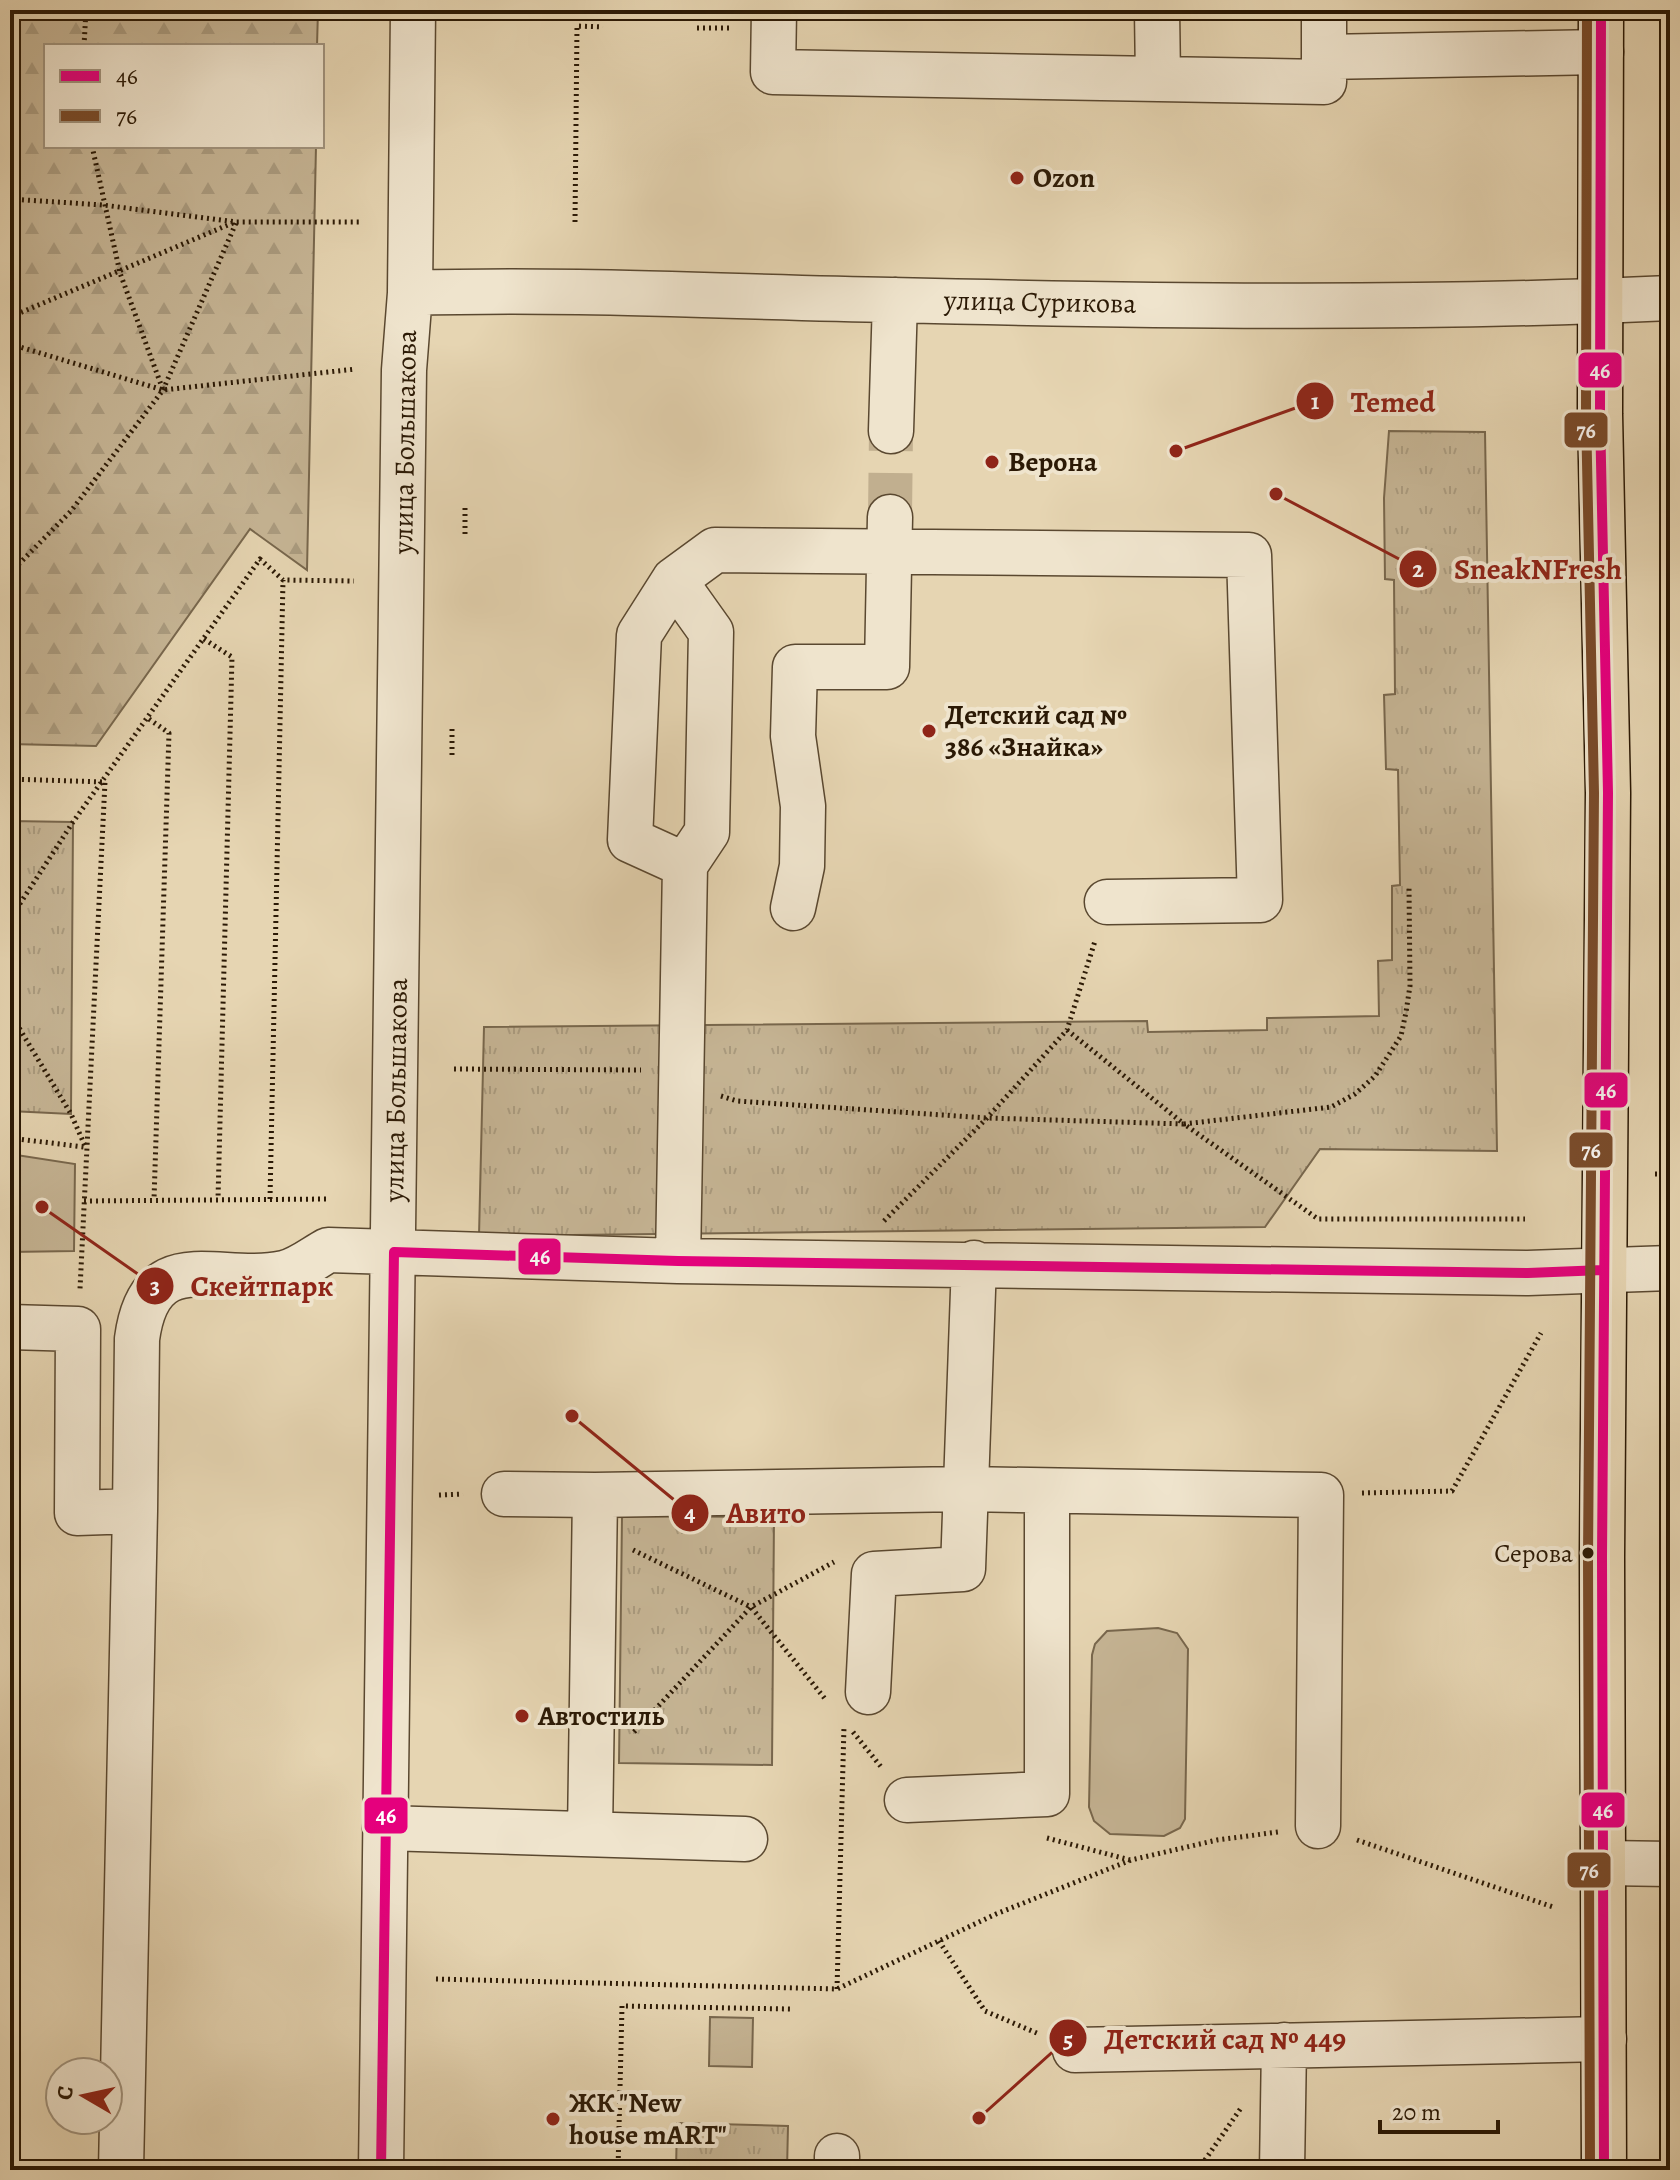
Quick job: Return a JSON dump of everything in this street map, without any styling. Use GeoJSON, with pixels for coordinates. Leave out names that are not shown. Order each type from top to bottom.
{"type":"FeatureCollection","features":[{"type":"Feature","properties":{"kind":"main road"},"geometry":{"type":"LineString","coordinates":[[1601,31],[1600,302],[1608,793],[1603,1270],[1604,2170]]}},
{"type":"Feature","properties":{"kind":"street","name":"улица Большакова"},"geometry":{"type":"LineString","coordinates":[[381,2170],[404,370],[410,293],[413,10]]}},
{"type":"Feature","properties":{"kind":"street"},"geometry":{"type":"LineString","coordinates":[[774,10],[773,72],[1324,82],[1324,10]]}},
{"type":"Feature","properties":{"kind":"street"},"geometry":{"type":"LineString","coordinates":[[1157,10],[1158,79]]}},
{"type":"Feature","properties":{"kind":"street"},"geometry":{"type":"LineString","coordinates":[[1324,57],[1601,31]]}},
{"type":"Feature","properties":{"kind":"street","name":"улица Сурикова"},"geometry":{"type":"LineString","coordinates":[[410,293],[506,291],[895,300],[1477,306],[1670,298]]}},
{"type":"Feature","properties":{"kind":"street"},"geometry":{"type":"LineString","coordinates":[[891,431],[895,300]]}},
{"type":"Feature","properties":{"kind":"street"},"geometry":{"type":"LineString","coordinates":[[793,908],[802,866],[803,806],[793,736],[795,667],[887,667],[890,535]]}},
{"type":"Feature","properties":{"kind":"street"},"geometry":{"type":"LineString","coordinates":[[685,865],[630,840],[639,635],[674,580],[715,550],[890,535],[1249,555],[1260,900],[1107,902]]}},
{"type":"Feature","properties":{"kind":"street"},"geometry":{"type":"LineString","coordinates":[[674,580],[711,632],[707,832],[685,865],[684,1070],[678,1261]]}},
{"type":"Feature","properties":{"kind":"street"},"geometry":{"type":"LineString","coordinates":[[121,2170],[137,1339],[140,1313],[151,1293],[165,1281],[186,1275],[286,1273],[328,1250],[678,1261],[1528,1273],[1670,1268]]}},
{"type":"Feature","properties":{"kind":"street"},"geometry":{"type":"LineString","coordinates":[[852,1702],[874,1574],[963,1569],[974,1263]]}},
{"type":"Feature","properties":{"kind":"street"},"geometry":{"type":"LineString","coordinates":[[10,1327],[78,1329],[77,1513],[135,1511]]}},
{"type":"Feature","properties":{"kind":"street"},"geometry":{"type":"LineString","coordinates":[[504,1494],[595,1512],[964,1489],[1321,1495],[1318,1826]]}},
{"type":"Feature","properties":{"kind":"street"},"geometry":{"type":"LineString","coordinates":[[907,1800],[1047,1794],[1047,1491]]}},
{"type":"Feature","properties":{"kind":"street"},"geometry":{"type":"LineString","coordinates":[[590,1834],[595,1512]]}},
{"type":"Feature","properties":{"kind":"street"},"geometry":{"type":"LineString","coordinates":[[385,1828],[745,1839]]}},
{"type":"Feature","properties":{"kind":"street"},"geometry":{"type":"LineString","coordinates":[[1605,1863],[1670,1864]]}},
{"type":"Feature","properties":{"kind":"street"},"geometry":{"type":"LineString","coordinates":[[1075,2050],[1604,2039]]}},
{"type":"Feature","properties":{"kind":"street"},"geometry":{"type":"LineString","coordinates":[[1282,2170],[1284,2045]]}},
{"type":"Feature","properties":{"kind":"path"},"geometry":{"type":"LineString","coordinates":[[84,44],[86,10]]}},
{"type":"Feature","properties":{"kind":"path"},"geometry":{"type":"LineString","coordinates":[[575,222],[577,26],[603,27]]}},
{"type":"Feature","properties":{"kind":"path"},"geometry":{"type":"LineString","coordinates":[[92,148],[120,273],[163,390]]}},
{"type":"Feature","properties":{"kind":"path"},"geometry":{"type":"LineString","coordinates":[[10,199],[103,205],[236,222],[360,222]]}},
{"type":"Feature","properties":{"kind":"path"},"geometry":{"type":"LineString","coordinates":[[10,317],[236,222]]}},
{"type":"Feature","properties":{"kind":"path"},"geometry":{"type":"LineString","coordinates":[[10,573],[71,511],[163,390],[236,222]]}},
{"type":"Feature","properties":{"kind":"path"},"geometry":{"type":"LineString","coordinates":[[10,344],[163,390],[356,369]]}},
{"type":"Feature","properties":{"kind":"path"},"geometry":{"type":"LineString","coordinates":[[465,504],[465,534]]}},
{"type":"Feature","properties":{"kind":"path"},"geometry":{"type":"LineString","coordinates":[[10,919],[73,822],[105,782],[260,559],[283,580],[354,581]]}},
{"type":"Feature","properties":{"kind":"path"},"geometry":{"type":"LineString","coordinates":[[270,1199],[283,580]]}},
{"type":"Feature","properties":{"kind":"path"},"geometry":{"type":"LineString","coordinates":[[204,639],[232,657],[218,1199]]}},
{"type":"Feature","properties":{"kind":"path"},"geometry":{"type":"LineString","coordinates":[[149,719],[169,733],[154,1200]]}},
{"type":"Feature","properties":{"kind":"path"},"geometry":{"type":"LineString","coordinates":[[452,726],[452,755]]}},
{"type":"Feature","properties":{"kind":"path"},"geometry":{"type":"LineString","coordinates":[[10,779],[105,782]]}},
{"type":"Feature","properties":{"kind":"path"},"geometry":{"type":"LineString","coordinates":[[78,1329],[105,782]]}},
{"type":"Feature","properties":{"kind":"path"},"geometry":{"type":"LineString","coordinates":[[454,1069],[684,1070],[708,1093],[737,1101],[987,1118],[1184,1124],[1331,1107],[1355,1094],[1375,1076],[1401,1036],[1410,986],[1409,887]]}},
{"type":"Feature","properties":{"kind":"path"},"geometry":{"type":"LineString","coordinates":[[843,1261],[987,1118],[1067,1030],[1107,902]]}},
{"type":"Feature","properties":{"kind":"path"},"geometry":{"type":"LineString","coordinates":[[10,1013],[71,1114],[85,1147]]}},
{"type":"Feature","properties":{"kind":"path"},"geometry":{"type":"LineString","coordinates":[[1067,1030],[1184,1124],[1318,1219],[1525,1219]]}},
{"type":"Feature","properties":{"kind":"path"},"geometry":{"type":"LineString","coordinates":[[10,1138],[85,1147]]}},
{"type":"Feature","properties":{"kind":"path"},"geometry":{"type":"LineString","coordinates":[[1655,1174],[1670,1174]]}},
{"type":"Feature","properties":{"kind":"path"},"geometry":{"type":"LineString","coordinates":[[84,1201],[328,1199]]}},
{"type":"Feature","properties":{"kind":"path"},"geometry":{"type":"LineString","coordinates":[[1321,1495],[1452,1491],[1541,1333]]}},
{"type":"Feature","properties":{"kind":"path"},"geometry":{"type":"LineString","coordinates":[[439,1495],[504,1494]]}},
{"type":"Feature","properties":{"kind":"path"},"geometry":{"type":"LineString","coordinates":[[595,1512],[751,1607],[852,1702]]}},
{"type":"Feature","properties":{"kind":"path"},"geometry":{"type":"LineString","coordinates":[[590,1777],[751,1607],[841,1558]]}},
{"type":"Feature","properties":{"kind":"path"},"geometry":{"type":"LineString","coordinates":[[837,1989],[845,1722],[907,1800]]}},
{"type":"Feature","properties":{"kind":"path"},"geometry":{"type":"LineString","coordinates":[[436,1979],[837,1989],[939,1941],[1131,1860],[1217,1840],[1318,1826],[1553,1907]]}},
{"type":"Feature","properties":{"kind":"path"},"geometry":{"type":"LineString","coordinates":[[1042,1836],[1131,1860]]}},
{"type":"Feature","properties":{"kind":"path"},"geometry":{"type":"LineString","coordinates":[[939,1941],[985,2011],[1075,2050]]}},
{"type":"Feature","properties":{"kind":"path"},"geometry":{"type":"LineString","coordinates":[[618,2170],[622,2006],[790,2009]]}},
{"type":"Feature","properties":{"kind":"green space"},"geometry":{"type":"Polygon","coordinates":[[[10,10],[318,10],[317,44],[44,44],[44,148],[316,148],[307,570],[250,529],[96,746],[10,744],[10,10]]]}},
{"type":"Feature","properties":{"kind":"green space"},"geometry":{"type":"Polygon","coordinates":[[[1389,431],[1485,432],[1497,1151],[1320,1149],[1265,1227],[479,1236],[484,1027],[1147,1021],[1148,1032],[1267,1030],[1267,1018],[1379,1016],[1378,961],[1392,960],[1392,886],[1400,885],[1398,770],[1386,769],[1384,695],[1395,694],[1394,580],[1385,579],[1384,498],[1389,431]]]}},
{"type":"Feature","properties":{"kind":"green space"},"geometry":{"type":"Polygon","coordinates":[[[10,821],[73,822],[71,1114],[10,1111],[10,821]]]}},
{"type":"Feature","properties":{"kind":"green space"},"geometry":{"type":"Polygon","coordinates":[[[10,1154],[75,1164],[74,1251],[10,1252],[10,1154]]]}},
{"type":"Feature","properties":{"kind":"green space"},"geometry":{"type":"Polygon","coordinates":[[[622,1516],[774,1517],[772,1765],[619,1763],[622,1516]]]}},
{"type":"Feature","properties":{"kind":"green space"},"geometry":{"type":"Polygon","coordinates":[[[1158,1628],[1177,1633],[1188,1649],[1185,1819],[1180,1828],[1164,1836],[1110,1834],[1094,1821],[1089,1807],[1092,1655],[1095,1644],[1107,1631],[1158,1628]]]}},
{"type":"Feature","properties":{"kind":"green space"},"geometry":{"type":"Polygon","coordinates":[[[710,2017],[753,2018],[752,2067],[709,2066],[710,2017]]]}},
{"type":"Feature","properties":{"kind":"green space"},"geometry":{"type":"Polygon","coordinates":[[[677,2123],[788,2126],[787,2170],[676,2170],[677,2123]]]}},
{"type":"Feature","properties":{"kind":"tunnel"},"geometry":{"type":"LineString","coordinates":[[890,517],[891,431]]}},
{"type":"Feature","properties":{"kind":"transit line","name":"76"},"geometry":{"type":"LineString","coordinates":[[1587,10],[1586,414],[1594,793],[1588,1557],[1590,2170]]}},
{"type":"Feature","properties":{"kind":"transit line","name":"46"},"geometry":{"type":"LineString","coordinates":[[1601,10],[1600,414],[1608,793],[1602,1557],[1604,2170]]}},
{"type":"Feature","properties":{"kind":"transit line","name":"46"},"geometry":{"type":"LineString","coordinates":[[381,2170],[394,1252],[678,1261],[1528,1273],[1603,1270]]}},
{"type":"Feature","properties":{"kind":"place","name":"Ozon"},"geometry":{"type":"Point","coordinates":[1017,178]}},
{"type":"Feature","properties":{"kind":"place","name":"Temed"},"geometry":{"type":"Point","coordinates":[1176,451]}},
{"type":"Feature","properties":{"kind":"place","name":"Верона"},"geometry":{"type":"Point","coordinates":[992,462]}},
{"type":"Feature","properties":{"kind":"place","name":"SneakNFresh"},"geometry":{"type":"Point","coordinates":[1276,494]}},
{"type":"Feature","properties":{"kind":"place","name":"Детский сад № 386 «Знайка»"},"geometry":{"type":"Point","coordinates":[929,731]}},
{"type":"Feature","properties":{"kind":"place","name":"Скейтпарк"},"geometry":{"type":"Point","coordinates":[42,1207]}},
{"type":"Feature","properties":{"kind":"place","name":"Авито"},"geometry":{"type":"Point","coordinates":[572,1416]}},
{"type":"Feature","properties":{"kind":"place","name":"Серова"},"geometry":{"type":"Point","coordinates":[1588,1553]}},
{"type":"Feature","properties":{"kind":"place","name":"Автостиль"},"geometry":{"type":"Point","coordinates":[522,1716]}},
{"type":"Feature","properties":{"kind":"place","name":"Детский сад № 449"},"geometry":{"type":"Point","coordinates":[979,2118]}},
{"type":"Feature","properties":{"kind":"place","name":"ЖК \"New house mART\""},"geometry":{"type":"Point","coordinates":[553,2119]}}]}
